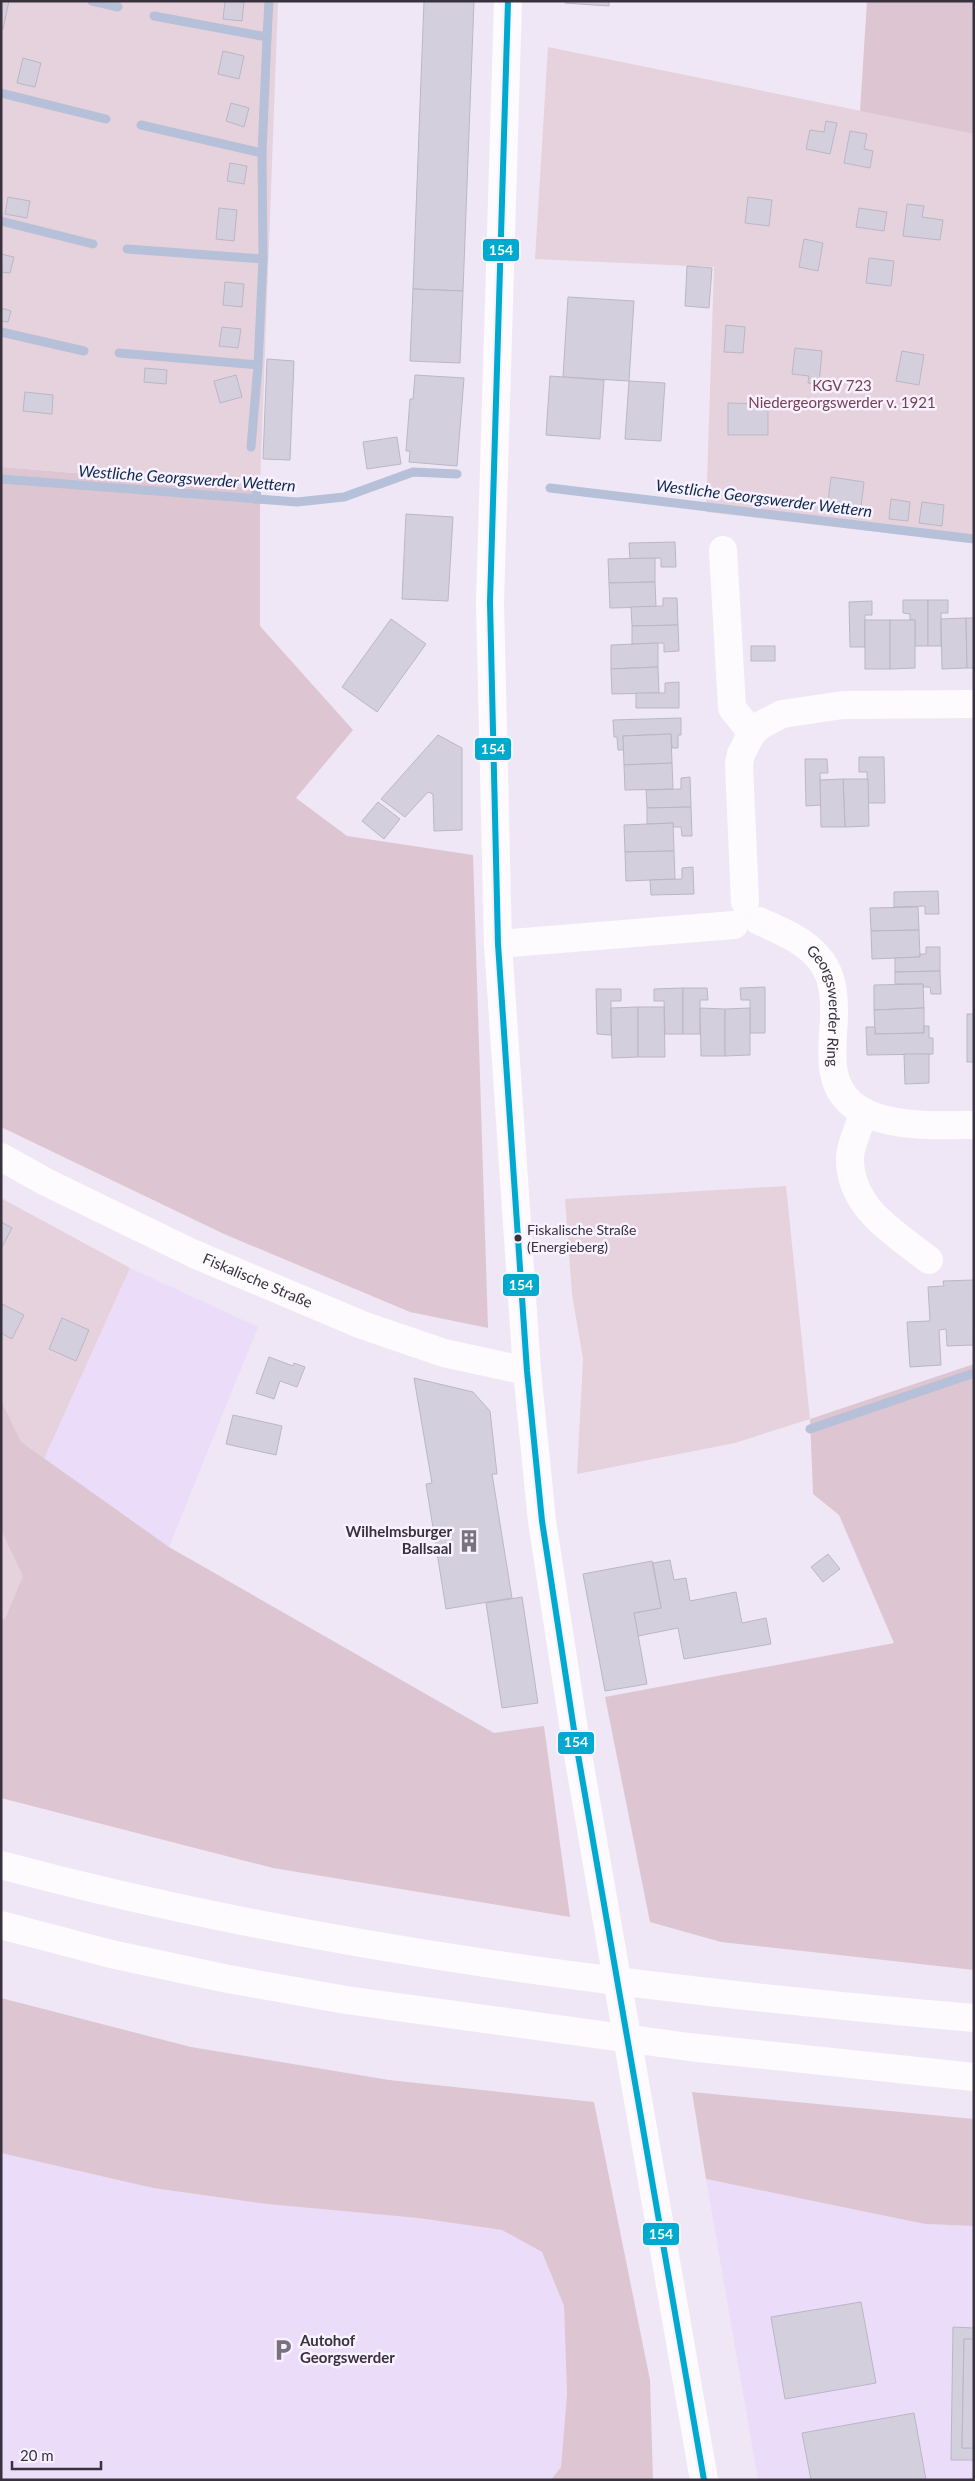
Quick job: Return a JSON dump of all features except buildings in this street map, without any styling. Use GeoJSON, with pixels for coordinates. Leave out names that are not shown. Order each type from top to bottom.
{"type":"FeatureCollection","features":[{"type":"Feature","properties":{"kind":"main road"},"geometry":{"type":"LineString","coordinates":[[508,1],[490,602],[498,944],[527,1371],[542,1521],[576,1743],[704,2480]]}},
{"type":"Feature","properties":{"kind":"main road"},"geometry":{"type":"LineString","coordinates":[[722,550],[732,708],[752,733]]}},
{"type":"Feature","properties":{"kind":"main road"},"geometry":{"type":"LineString","coordinates":[[498,944],[746,916],[740,764],[741,754],[752,733],[773,717],[822,707],[974,704]]}},
{"type":"Feature","properties":{"kind":"main road","name":"Georgswerder Ring"},"geometry":{"type":"LineString","coordinates":[[746,916],[799,941],[817,955],[825,966],[831,978],[834,995],[834,1072],[842,1096],[864,1112],[890,1122],[974,1125]]}},
{"type":"Feature","properties":{"kind":"main road"},"geometry":{"type":"LineString","coordinates":[[864,1112],[850,1155],[854,1185],[870,1213],[929,1260]]}},
{"type":"Feature","properties":{"kind":"main road","name":"Fiskalische Straße"},"geometry":{"type":"LineString","coordinates":[[1,1157],[46,1182],[194,1254],[362,1325],[444,1353],[527,1371]]}},
{"type":"Feature","properties":{"kind":"main road"},"geometry":{"type":"LineString","coordinates":[[1,1866],[121,1896],[257,1924],[374,1945],[678,1988],[974,2018]]}},
{"type":"Feature","properties":{"kind":"main road"},"geometry":{"type":"LineString","coordinates":[[1,1925],[111,1954],[228,1979],[346,2000],[688,2047],[974,2077]]}},
{"type":"Feature","properties":{"kind":"shaded area"},"geometry":{"type":"Polygon","coordinates":[[[867,1],[974,1],[974,134],[860,111],[867,1]]]}},
{"type":"Feature","properties":{"kind":"shaded area"},"geometry":{"type":"Polygon","coordinates":[[[1,467],[260,488],[260,626],[353,730],[296,798],[347,836],[473,855],[488,1328],[410,1312],[224,1234],[1,1127],[1,467]]]}},
{"type":"Feature","properties":{"kind":"shaded area"},"geometry":{"type":"Polygon","coordinates":[[[130,1268],[258,1327],[169,1547],[44,1459],[130,1268]]]}},
{"type":"Feature","properties":{"kind":"shaded area"},"geometry":{"type":"Polygon","coordinates":[[[974,1364],[974,1970],[721,1942],[650,1922],[605,1697],[894,1643],[839,1515],[813,1494],[810,1419],[974,1364]]]}},
{"type":"Feature","properties":{"kind":"shaded area"},"geometry":{"type":"Polygon","coordinates":[[[1,1401],[21,1442],[169,1547],[494,1733],[544,1726],[570,1917],[273,1868],[1,1798],[1,1618],[5,1619],[23,1576],[1,1530],[1,1401]]]}},
{"type":"Feature","properties":{"kind":"shaded area"},"geometry":{"type":"Polygon","coordinates":[[[1,1998],[191,2047],[389,2080],[594,2102],[650,2380],[653,2480],[551,2480],[561,2467],[567,2394],[564,2306],[542,2252],[502,2230],[418,2218],[267,2204],[153,2188],[1,2153],[1,1998]]]}},
{"type":"Feature","properties":{"kind":"shaded area"},"geometry":{"type":"Polygon","coordinates":[[[692,2092],[974,2119],[974,2226],[925,2224],[706,2179],[692,2092]]]}},
{"type":"Feature","properties":{"kind":"shaded area","name":"Autohof Georgswerder"},"geometry":{"type":"Polygon","coordinates":[[[1,2153],[153,2188],[267,2204],[418,2218],[502,2230],[542,2252],[564,2306],[567,2394],[561,2467],[551,2480],[1,2480],[1,2153]]]}},
{"type":"Feature","properties":{"kind":"shaded area"},"geometry":{"type":"Polygon","coordinates":[[[706,2179],[925,2224],[974,2226],[974,2480],[758,2480],[706,2179]]]}},
{"type":"Feature","properties":{"kind":"green space"},"geometry":{"type":"Polygon","coordinates":[[[1,1],[278,1],[260,488],[1,467],[1,1]]]}},
{"type":"Feature","properties":{"kind":"green space","name":"KGV 723 Niedergeorgswerder v. 1921"},"geometry":{"type":"Polygon","coordinates":[[[548,47],[974,134],[974,543],[706,512],[714,267],[535,259],[548,47]]]}},
{"type":"Feature","properties":{"kind":"green space"},"geometry":{"type":"Polygon","coordinates":[[[786,1186],[810,1419],[735,1443],[577,1474],[583,1359],[572,1294],[565,1199],[786,1186]]]}},
{"type":"Feature","properties":{"kind":"green space"},"geometry":{"type":"Polygon","coordinates":[[[1,1198],[130,1268],[44,1459],[124,1515],[24,1576],[5,1619],[1,1618],[1,1198]]]}},
{"type":"Feature","properties":{"kind":"waterway"},"geometry":{"type":"LineString","coordinates":[[92,1],[118,7]]}},
{"type":"Feature","properties":{"kind":"waterway"},"geometry":{"type":"LineString","coordinates":[[267,37],[269,1]]}},
{"type":"Feature","properties":{"kind":"waterway"},"geometry":{"type":"LineString","coordinates":[[154,16],[267,37],[262,153]]}},
{"type":"Feature","properties":{"kind":"waterway"},"geometry":{"type":"LineString","coordinates":[[1,93],[106,119]]}},
{"type":"Feature","properties":{"kind":"waterway"},"geometry":{"type":"LineString","coordinates":[[141,125],[262,153],[263,259]]}},
{"type":"Feature","properties":{"kind":"waterway"},"geometry":{"type":"LineString","coordinates":[[1,221],[93,244]]}},
{"type":"Feature","properties":{"kind":"waterway"},"geometry":{"type":"LineString","coordinates":[[127,249],[263,259],[258,365]]}},
{"type":"Feature","properties":{"kind":"waterway"},"geometry":{"type":"LineString","coordinates":[[1,332],[84,351]]}},
{"type":"Feature","properties":{"kind":"waterway"},"geometry":{"type":"LineString","coordinates":[[119,353],[258,365],[251,447]]}},
{"type":"Feature","properties":{"kind":"waterway","name":"Westliche Georgswerder Wettern"},"geometry":{"type":"LineString","coordinates":[[1,479],[297,502],[344,497],[413,472],[457,474]]}},
{"type":"Feature","properties":{"kind":"waterway"},"geometry":{"type":"LineString","coordinates":[[256,487],[257,500]]}},
{"type":"Feature","properties":{"kind":"waterway","name":"Westliche Georgswerder Wettern"},"geometry":{"type":"LineString","coordinates":[[550,488],[974,539]]}},
{"type":"Feature","properties":{"kind":"waterway"},"geometry":{"type":"LineString","coordinates":[[810,1429],[974,1373]]}},
{"type":"Feature","properties":{"kind":"transit line","name":"154"},"geometry":{"type":"LineString","coordinates":[[508,1],[490,602],[498,944],[527,1371],[542,1521],[576,1743],[704,2480]]}},
{"type":"Feature","properties":{"kind":"place","name":"Fiskalische Straße (Energieberg)"},"geometry":{"type":"Point","coordinates":[518,1238]}},
{"type":"Feature","properties":{"kind":"place","name":"Wilhelmsburger Ballsaal"},"geometry":{"type":"Point","coordinates":[469,1541]}},
{"type":"Feature","properties":{"kind":"place","name":"Autohof Georgswerder"},"geometry":{"type":"Point","coordinates":[283,2350]}}]}
